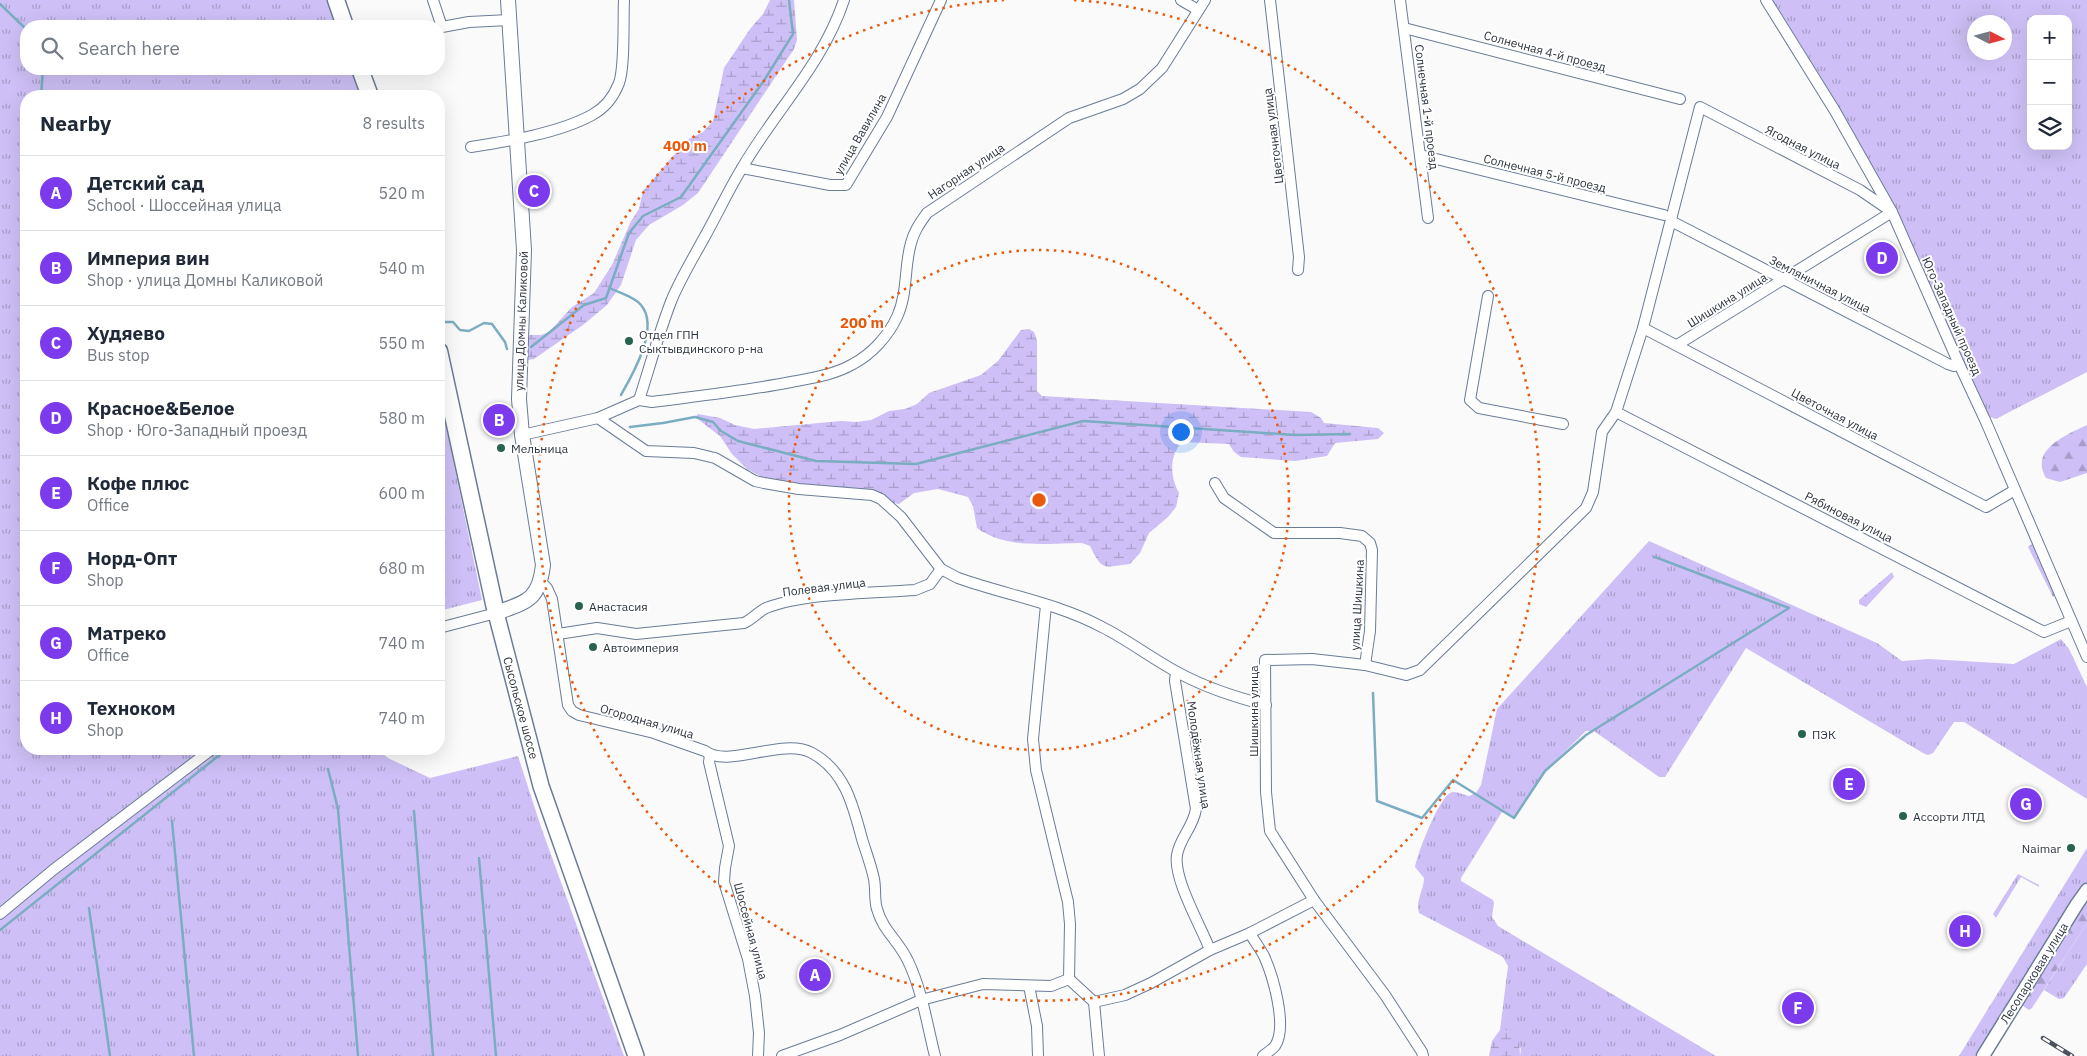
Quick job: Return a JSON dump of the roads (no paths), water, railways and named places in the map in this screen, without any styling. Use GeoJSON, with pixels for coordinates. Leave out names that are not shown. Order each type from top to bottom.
{"type":"FeatureCollection","features":[{"type":"Feature","properties":{"kind":"highway"},"geometry":{"type":"LineString","coordinates":[[336,0],[343,20]]}},
{"type":"Feature","properties":{"kind":"highway"},"geometry":{"type":"LineString","coordinates":[[362,75],[368,90]]}},
{"type":"Feature","properties":{"kind":"highway","name":"Сысольское шоссе"},"geometry":{"type":"LineString","coordinates":[[445,379],[496,613]]}},
{"type":"Feature","properties":{"kind":"main road","name":"улица Домны Каликовой"},"geometry":{"type":"LineString","coordinates":[[508,0],[524,250],[519,399],[522,434],[543,565],[541,582]]}},
{"type":"Feature","properties":{"kind":"main road"},"geometry":{"type":"LineString","coordinates":[[496,613],[524,603],[533,596],[541,582]]}},
{"type":"Feature","properties":{"kind":"main road","name":"Сысольское шоссе"},"geometry":{"type":"LineString","coordinates":[[496,613],[541,786],[636,1056]]}},
{"type":"Feature","properties":{"kind":"street"},"geometry":{"type":"LineString","coordinates":[[433,0],[439,20]]}},
{"type":"Feature","properties":{"kind":"street"},"geometry":{"type":"LineString","coordinates":[[471,147],[517,140],[584,118],[608,103],[620,81],[624,0]]}},
{"type":"Feature","properties":{"kind":"street"},"geometry":{"type":"LineString","coordinates":[[639,400],[673,298],[742,168],[826,44],[844,0]]}},
{"type":"Feature","properties":{"kind":"street","name":"улица Вавилина"},"geometry":{"type":"LineString","coordinates":[[742,168],[830,185],[846,185],[887,117],[940,0]]}},
{"type":"Feature","properties":{"kind":"street"},"geometry":{"type":"LineString","coordinates":[[1181,0],[1198,10]]}},
{"type":"Feature","properties":{"kind":"street","name":"Нагорная улица"},"geometry":{"type":"LineString","coordinates":[[522,434],[598,418],[639,400],[652,402],[757,388],[830,374],[854,364],[872,350],[888,332],[897,316],[904,295],[910,244],[916,228],[927,213],[1069,118],[1123,99],[1140,89],[1162,68],[1205,0]]}},
{"type":"Feature","properties":{"kind":"street","name":"Цветочная улица"},"geometry":{"type":"LineString","coordinates":[[1270,0],[1299,258],[1298,270]]}},
{"type":"Feature","properties":{"kind":"street","name":"Солнечная 1-й проезд"},"geometry":{"type":"LineString","coordinates":[[1400,0],[1428,218]]}},
{"type":"Feature","properties":{"kind":"street","name":"Юго-Западный проезд"},"geometry":{"type":"LineString","coordinates":[[1766,0],[1835,112],[1892,212],[1986,422],[2087,657]]}},
{"type":"Feature","properties":{"kind":"street"},"geometry":{"type":"LineString","coordinates":[[445,27],[469,22],[509,20]]}},
{"type":"Feature","properties":{"kind":"street","name":"Солнечная 4-й проезд"},"geometry":{"type":"LineString","coordinates":[[1404,28],[1680,99]]}},
{"type":"Feature","properties":{"kind":"street","name":"Ягодная улица"},"geometry":{"type":"LineString","coordinates":[[1700,107],[1860,190],[1892,212]]}},
{"type":"Feature","properties":{"kind":"street","name":"Шишкина улица"},"geometry":{"type":"LineString","coordinates":[[1422,1056],[1422,1052],[1385,995],[1314,900],[1270,831],[1266,792],[1265,660],[1312,659],[1365,665],[1406,675],[1420,670],[1586,508],[1592,492],[1602,432],[1616,412],[1643,328],[1667,218],[1700,107]]}},
{"type":"Feature","properties":{"kind":"street","name":"Солнечная 5-й проезд"},"geometry":{"type":"LineString","coordinates":[[1420,155],[1667,218]]}},
{"type":"Feature","properties":{"kind":"street","name":"Шишкина улица"},"geometry":{"type":"LineString","coordinates":[[1677,345],[1892,212]]}},
{"type":"Feature","properties":{"kind":"street","name":"Земляничная улица"},"geometry":{"type":"LineString","coordinates":[[1667,218],[1783,280],[1948,364],[1959,364]]}},
{"type":"Feature","properties":{"kind":"street"},"geometry":{"type":"LineString","coordinates":[[1488,296],[1469,395],[1472,404],[1479,408],[1563,424]]}},
{"type":"Feature","properties":{"kind":"street","name":"Цветочная улица"},"geometry":{"type":"LineString","coordinates":[[1643,328],[1986,507],[2015,490]]}},
{"type":"Feature","properties":{"kind":"street","name":"Рябиновая улица"},"geometry":{"type":"LineString","coordinates":[[1616,412],[2044,632],[2071,621]]}},
{"type":"Feature","properties":{"kind":"street"},"geometry":{"type":"LineString","coordinates":[[598,418],[646,451],[694,453],[715,458],[755,481],[799,490],[872,495],[881,499],[901,517],[942,569],[971,583],[1074,614],[1102,627],[1176,672],[1206,687],[1235,698],[1266,704]]}},
{"type":"Feature","properties":{"kind":"street","name":"улица Шишкина"},"geometry":{"type":"LineString","coordinates":[[1215,484],[1224,498],[1274,533],[1340,533],[1362,536],[1370,543],[1372,550],[1370,631],[1365,665]]}},
{"type":"Feature","properties":{"kind":"street","name":"Полевая улица"},"geometry":{"type":"LineString","coordinates":[[558,634],[597,628],[636,634],[744,623],[760,614],[763,609],[792,601],[914,590],[930,584],[942,569]]}},
{"type":"Feature","properties":{"kind":"street","name":"Огородная улица"},"geometry":{"type":"LineString","coordinates":[[541,582],[547,588],[552,599],[568,706],[572,711],[579,715],[654,733],[705,750],[710,755],[757,753],[789,747],[800,747],[828,764],[842,780],[851,798],[874,878],[876,907],[887,933],[898,944],[908,960],[921,1000],[935,1056]]}},
{"type":"Feature","properties":{"kind":"street"},"geometry":{"type":"LineString","coordinates":[[1046,605],[1033,739],[1036,770],[1068,902],[1070,924],[1069,979],[1094,1002],[1099,1056]]}},
{"type":"Feature","properties":{"kind":"street"},"geometry":{"type":"LineString","coordinates":[[445,626],[496,613]]}},
{"type":"Feature","properties":{"kind":"street","name":"Молодёжная улица"},"geometry":{"type":"LineString","coordinates":[[1176,672],[1175,681],[1196,809],[1194,820],[1181,841],[1177,856],[1177,872],[1210,950]]}},
{"type":"Feature","properties":{"kind":"street"},"geometry":{"type":"LineString","coordinates":[[0,914],[53,870],[204,755]]}},
{"type":"Feature","properties":{"kind":"street","name":"Шоссейная улица"},"geometry":{"type":"LineString","coordinates":[[710,755],[708,762],[729,846],[724,868],[724,882],[748,959],[755,996],[759,1034],[758,1056]]}},
{"type":"Feature","properties":{"kind":"street","name":"Лесопарковая улица"},"geometry":{"type":"LineString","coordinates":[[1983,1056],[2087,890]]}},
{"type":"Feature","properties":{"kind":"street"},"geometry":{"type":"LineString","coordinates":[[1094,1002],[1125,995],[1151,983],[1210,950],[1250,933],[1314,900]]}},
{"type":"Feature","properties":{"kind":"street"},"geometry":{"type":"LineString","coordinates":[[1250,933],[1264,956],[1273,982],[1279,1009],[1280,1034],[1275,1047],[1263,1056]]}},
{"type":"Feature","properties":{"kind":"street"},"geometry":{"type":"LineString","coordinates":[[782,1056],[840,1035],[921,1000],[983,984],[1051,986],[1069,979]]}},
{"type":"Feature","properties":{"kind":"street"},"geometry":{"type":"LineString","coordinates":[[1029,986],[1037,1026],[1038,1056]]}},
{"type":"Feature","properties":{"kind":"waterway"},"geometry":{"type":"LineString","coordinates":[[531,347],[584,305],[606,298],[629,233],[643,216],[681,197],[763,82],[793,34],[789,0]]}},
{"type":"Feature","properties":{"kind":"waterway"},"geometry":{"type":"LineString","coordinates":[[0,4],[20,23]]}},
{"type":"Feature","properties":{"kind":"waterway"},"geometry":{"type":"LineString","coordinates":[[41,90],[43,75]]}},
{"type":"Feature","properties":{"kind":"waterway"},"geometry":{"type":"LineString","coordinates":[[610,288],[638,302],[646,314],[648,325],[643,350],[638,363],[621,395]]}},
{"type":"Feature","properties":{"kind":"waterway"},"geometry":{"type":"LineString","coordinates":[[445,322],[453,322],[460,330],[469,331],[484,323],[492,324],[505,342],[507,349]]}},
{"type":"Feature","properties":{"kind":"waterway"},"geometry":{"type":"LineString","coordinates":[[630,427],[695,417],[713,422],[721,431],[738,441],[816,461],[916,464],[1083,421],[1295,435],[1350,434]]}},
{"type":"Feature","properties":{"kind":"waterway"},"geometry":{"type":"LineString","coordinates":[[1373,693],[1377,801],[1422,818],[1453,780],[1514,818],[1545,771],[1586,735],[1789,608],[1655,557]]}},
{"type":"Feature","properties":{"kind":"waterway"},"geometry":{"type":"LineString","coordinates":[[0,930],[219,755]]}},
{"type":"Feature","properties":{"kind":"waterway"},"geometry":{"type":"LineString","coordinates":[[328,769],[338,809],[358,1056]]}},
{"type":"Feature","properties":{"kind":"waterway"},"geometry":{"type":"LineString","coordinates":[[414,811],[433,1056]]}},
{"type":"Feature","properties":{"kind":"waterway"},"geometry":{"type":"LineString","coordinates":[[172,821],[194,1056]]}},
{"type":"Feature","properties":{"kind":"waterway"},"geometry":{"type":"LineString","coordinates":[[479,858],[496,1056]]}},
{"type":"Feature","properties":{"kind":"waterway"},"geometry":{"type":"LineString","coordinates":[[89,908],[110,1056]]}},
{"type":"Feature","properties":{"kind":"railway"},"geometry":{"type":"LineString","coordinates":[[2043,1038],[2072,1056]]}},
{"type":"Feature","properties":{"kind":"place","name":"Худяево"},"geometry":{"type":"Point","coordinates":[534,191]}},
{"type":"Feature","properties":{"kind":"place","name":"Красное&Белое"},"geometry":{"type":"Point","coordinates":[1882,258]}},
{"type":"Feature","properties":{"kind":"place","name":"Отдел ГПН Сыктывдинского р-на"},"geometry":{"type":"Point","coordinates":[629,341]}},
{"type":"Feature","properties":{"kind":"place","name":"Империя вин"},"geometry":{"type":"Point","coordinates":[499,420]}},
{"type":"Feature","properties":{"kind":"place","name":"Мельница"},"geometry":{"type":"Point","coordinates":[501,448]}},
{"type":"Feature","properties":{"kind":"place","name":"Анастасия"},"geometry":{"type":"Point","coordinates":[579,606]}},
{"type":"Feature","properties":{"kind":"place","name":"Автоимперия"},"geometry":{"type":"Point","coordinates":[593,647]}},
{"type":"Feature","properties":{"kind":"place","name":"ПЭК"},"geometry":{"type":"Point","coordinates":[1802,734]}},
{"type":"Feature","properties":{"kind":"place","name":"Кофе плюс"},"geometry":{"type":"Point","coordinates":[1849,784]}},
{"type":"Feature","properties":{"kind":"place","name":"Матреко"},"geometry":{"type":"Point","coordinates":[2026,804]}},
{"type":"Feature","properties":{"kind":"place","name":"Ассорти ЛТД"},"geometry":{"type":"Point","coordinates":[1903,816]}},
{"type":"Feature","properties":{"kind":"place","name":"Naimar"},"geometry":{"type":"Point","coordinates":[2071,848]}},
{"type":"Feature","properties":{"kind":"place","name":"Техноком"},"geometry":{"type":"Point","coordinates":[1965,931]}},
{"type":"Feature","properties":{"kind":"place","name":"Детский сад"},"geometry":{"type":"Point","coordinates":[815,975]}},
{"type":"Feature","properties":{"kind":"place","name":"Норд-Опт"},"geometry":{"type":"Point","coordinates":[1798,1008]}}]}
